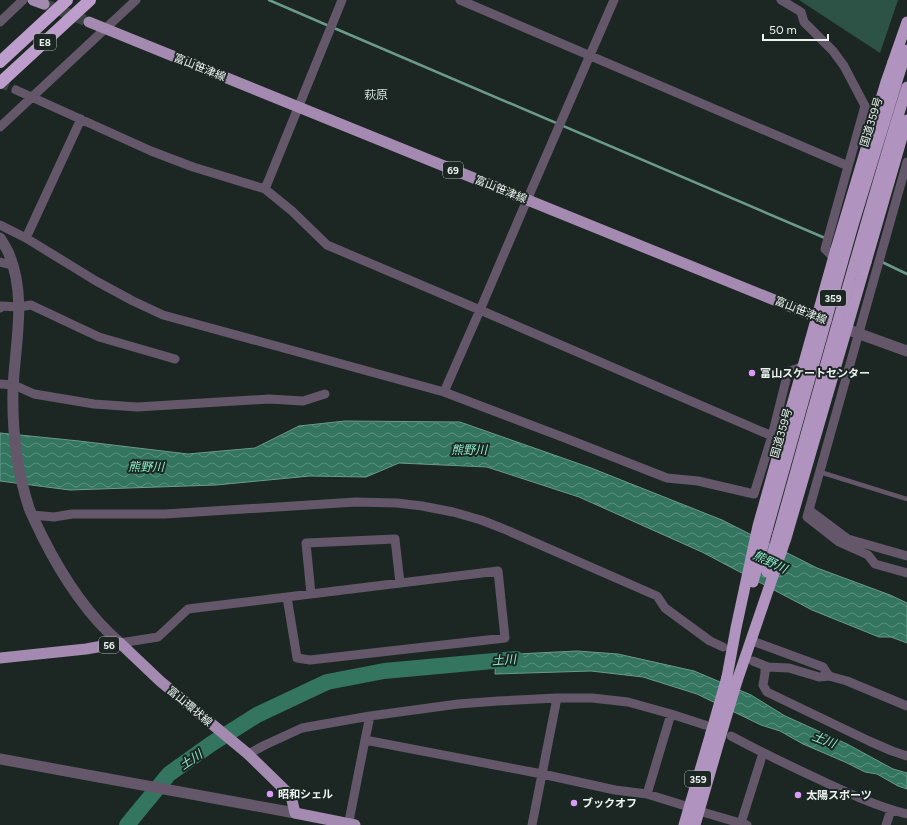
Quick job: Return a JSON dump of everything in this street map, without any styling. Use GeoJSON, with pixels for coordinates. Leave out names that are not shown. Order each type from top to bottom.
{"type":"FeatureCollection","features":[{"type":"Feature","properties":{"kind":"highway","name":"E8"},"geometry":{"type":"LineString","coordinates":[[0,62],[67,0]]}},
{"type":"Feature","properties":{"kind":"highway","name":"E8"},"geometry":{"type":"LineString","coordinates":[[0,83],[90,0]]}},
{"type":"Feature","properties":{"kind":"highway"},"geometry":{"type":"LineString","coordinates":[[732,679],[747,633],[758,526],[835,254],[886,82],[907,22]]}},
{"type":"Feature","properties":{"kind":"highway","name":"国道359号"},"geometry":{"type":"LineString","coordinates":[[747,633],[767,530],[853,225],[907,50]]}},
{"type":"Feature","properties":{"kind":"highway","name":"359"},"geometry":{"type":"LineString","coordinates":[[747,633],[850,277],[907,87]]}},
{"type":"Feature","properties":{"kind":"highway"},"geometry":{"type":"LineString","coordinates":[[732,679],[747,633],[786,538],[907,120]]}},
{"type":"Feature","properties":{"kind":"highway","name":"359"},"geometry":{"type":"LineString","coordinates":[[684,825],[694,809],[732,679]]}},
{"type":"Feature","properties":{"kind":"highway","name":"359"},"geometry":{"type":"LineString","coordinates":[[694,809],[695,825]]}},
{"type":"Feature","properties":{"kind":"main road","name":"富山笹津線"},"geometry":{"type":"LineString","coordinates":[[88,22],[846,329]]}},
{"type":"Feature","properties":{"kind":"main road","name":"56"},"geometry":{"type":"LineString","coordinates":[[0,658],[120,643]]}},
{"type":"Feature","properties":{"kind":"main road","name":"富山環状線"},"geometry":{"type":"LineString","coordinates":[[120,643],[160,681],[245,752],[292,796],[295,813]]}},
{"type":"Feature","properties":{"kind":"main road"},"geometry":{"type":"LineString","coordinates":[[295,813],[351,825]]}},
{"type":"Feature","properties":{"kind":"street"},"geometry":{"type":"LineString","coordinates":[[0,22],[23,0]]}},
{"type":"Feature","properties":{"kind":"street"},"geometry":{"type":"LineString","coordinates":[[0,127],[33,98],[136,0]]}},
{"type":"Feature","properties":{"kind":"street"},"geometry":{"type":"LineString","coordinates":[[265,189],[342,0]]}},
{"type":"Feature","properties":{"kind":"street"},"geometry":{"type":"LineString","coordinates":[[460,0],[848,166]]}},
{"type":"Feature","properties":{"kind":"street"},"geometry":{"type":"LineString","coordinates":[[444,392],[614,0]]}},
{"type":"Feature","properties":{"kind":"street"},"geometry":{"type":"LineString","coordinates":[[781,0],[801,12],[804,22],[833,51],[844,66],[865,106],[825,249],[835,254]]}},
{"type":"Feature","properties":{"kind":"street"},"geometry":{"type":"LineString","coordinates":[[16,90],[158,154],[265,189],[292,211],[327,245],[772,436]]}},
{"type":"Feature","properties":{"kind":"street"},"geometry":{"type":"LineString","coordinates":[[26,238],[81,119]]}},
{"type":"Feature","properties":{"kind":"street"},"geometry":{"type":"LineString","coordinates":[[907,162],[807,517],[839,542],[868,555],[875,564],[907,573]]}},
{"type":"Feature","properties":{"kind":"street"},"geometry":{"type":"LineString","coordinates":[[0,225],[26,238],[96,281],[163,315],[444,392],[667,478],[698,480],[754,494],[772,436],[788,372],[804,366]]}},
{"type":"Feature","properties":{"kind":"street"},"geometry":{"type":"LineString","coordinates":[[0,238],[9,254],[17,279],[19,307],[14,388],[14,418],[16,446],[23,486],[31,512],[51,553],[65,577],[86,608],[120,643],[158,637],[188,608],[498,571],[505,638],[310,660],[297,658],[287,597]]}},
{"type":"Feature","properties":{"kind":"street"},"geometry":{"type":"LineString","coordinates":[[0,262],[12,264]]}},
{"type":"Feature","properties":{"kind":"street"},"geometry":{"type":"LineString","coordinates":[[0,308],[1,306],[31,306],[99,337],[175,359]]}},
{"type":"Feature","properties":{"kind":"street"},"geometry":{"type":"LineString","coordinates":[[846,329],[907,351]]}},
{"type":"Feature","properties":{"kind":"street"},"geometry":{"type":"LineString","coordinates":[[0,384],[34,394],[94,404],[137,407],[269,399],[303,401],[325,394]]}},
{"type":"Feature","properties":{"kind":"street"},"geometry":{"type":"LineString","coordinates":[[31,512],[54,517],[72,514],[165,514],[356,502],[397,503],[453,512],[504,529],[657,596],[665,608],[710,641],[723,647]]}},
{"type":"Feature","properties":{"kind":"street"},"geometry":{"type":"LineString","coordinates":[[809,510],[848,539],[907,556]]}},
{"type":"Feature","properties":{"kind":"street"},"geometry":{"type":"LineString","coordinates":[[311,594],[306,543],[395,539],[400,583]]}},
{"type":"Feature","properties":{"kind":"street"},"geometry":{"type":"LineString","coordinates":[[747,633],[823,668],[829,676]]}},
{"type":"Feature","properties":{"kind":"street"},"geometry":{"type":"LineString","coordinates":[[753,661],[768,667],[789,668],[819,677],[829,676],[847,681],[907,706]]}},
{"type":"Feature","properties":{"kind":"street"},"geometry":{"type":"LineString","coordinates":[[765,666],[763,685],[767,692],[869,741],[907,756]]}},
{"type":"Feature","properties":{"kind":"street"},"geometry":{"type":"LineString","coordinates":[[532,825],[557,698]]}},
{"type":"Feature","properties":{"kind":"street"},"geometry":{"type":"LineString","coordinates":[[245,752],[265,745],[302,728],[370,716],[498,701],[592,698],[628,702],[671,714],[763,753],[838,789],[882,807],[907,814]]}},
{"type":"Feature","properties":{"kind":"street"},"geometry":{"type":"LineString","coordinates":[[647,794],[671,714]]}},
{"type":"Feature","properties":{"kind":"street"},"geometry":{"type":"LineString","coordinates":[[351,825],[370,716]]}},
{"type":"Feature","properties":{"kind":"street"},"geometry":{"type":"LineString","coordinates":[[366,740],[542,774],[615,790],[647,794],[744,824],[763,753]]}},
{"type":"Feature","properties":{"kind":"street"},"geometry":{"type":"LineString","coordinates":[[0,759],[295,813]]}},
{"type":"Feature","properties":{"kind":"street"},"geometry":{"type":"LineString","coordinates":[[886,825],[891,810]]}},
{"type":"Feature","properties":{"kind":"lane"},"geometry":{"type":"LineString","coordinates":[[820,472],[907,499]]}},
{"type":"Feature","properties":{"kind":"shaded area"},"geometry":{"type":"Polygon","coordinates":[[[799,0],[898,0],[880,53],[799,0]]]}},
{"type":"Feature","properties":{"kind":"water","name":"熊野川"},"geometry":{"type":"Polygon","coordinates":[[[345,421],[460,422],[591,468],[722,520],[817,568],[890,595],[907,603],[907,643],[891,637],[879,637],[812,610],[702,552],[579,497],[487,467],[399,463],[366,477],[310,476],[216,485],[70,490],[0,481],[0,433],[188,454],[255,448],[299,426],[345,421]]]}},
{"type":"Feature","properties":{"kind":"water"},"geometry":{"type":"Polygon","coordinates":[[[577,651],[618,654],[694,671],[751,695],[785,716],[847,744],[893,769],[907,773],[907,789],[898,786],[877,774],[865,772],[803,744],[780,731],[761,725],[697,694],[643,677],[591,671],[495,674],[496,655],[577,651]]]}},
{"type":"Feature","properties":{"kind":"waterway"},"geometry":{"type":"LineString","coordinates":[[269,0],[329,26]]}},
{"type":"Feature","properties":{"kind":"waterway"},"geometry":{"type":"LineString","coordinates":[[334,28],[825,238]]}},
{"type":"Feature","properties":{"kind":"waterway"},"geometry":{"type":"LineString","coordinates":[[882,262],[907,274]]}},
{"type":"Feature","properties":{"kind":"waterway","name":"土川"},"geometry":{"type":"LineString","coordinates":[[127,825],[169,774],[211,744],[257,715],[327,682],[384,671],[516,659]]}},
{"type":"Feature","properties":{"kind":"tunnel"},"geometry":{"type":"LineString","coordinates":[[44,4],[89,22]]}},
{"type":"Feature","properties":{"kind":"tunnel"},"geometry":{"type":"LineString","coordinates":[[0,83],[16,90]]}},
{"type":"Feature","properties":{"kind":"tunnel"},"geometry":{"type":"LineString","coordinates":[[865,106],[902,128]]}},
{"type":"Feature","properties":{"kind":"place","name":"富山スケートセンター"},"geometry":{"type":"Point","coordinates":[752,373]}},
{"type":"Feature","properties":{"kind":"place","name":"昭和シェル"},"geometry":{"type":"Point","coordinates":[270,794]}},
{"type":"Feature","properties":{"kind":"place","name":"太陽スポーツ"},"geometry":{"type":"Point","coordinates":[798,795]}},
{"type":"Feature","properties":{"kind":"place","name":"ブックオフ"},"geometry":{"type":"Point","coordinates":[574,803]}},
{"type":"Feature","properties":{"kind":"district","name":"萩原"},"geometry":{"type":"Point","coordinates":[376,95]}}]}
